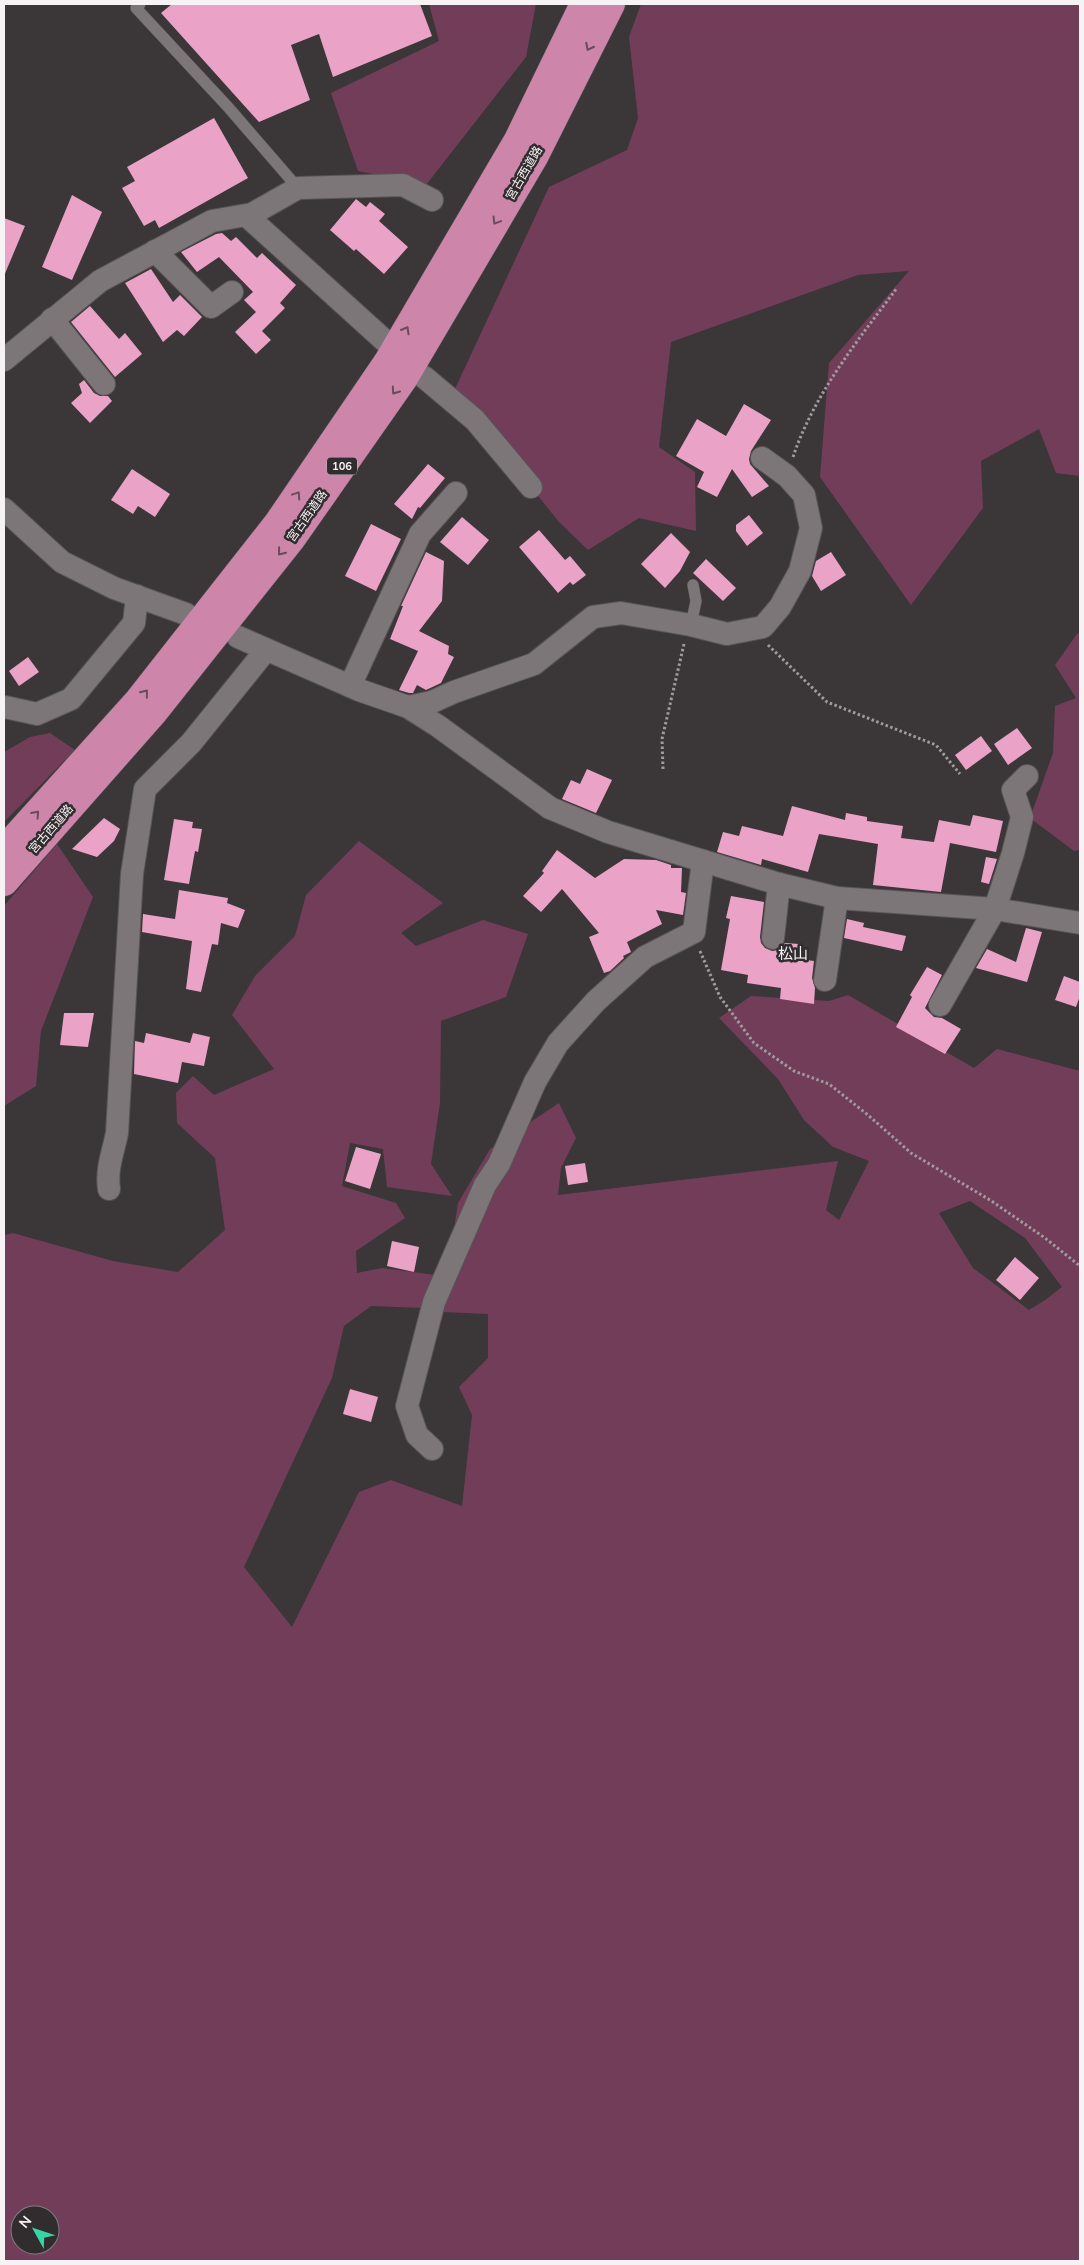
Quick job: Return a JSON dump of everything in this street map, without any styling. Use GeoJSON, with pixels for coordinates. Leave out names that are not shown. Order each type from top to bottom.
{"type":"FeatureCollection","features":[{"type":"Feature","properties":{"kind":"highway","name":"宮古西道路"},"geometry":{"type":"LineString","coordinates":[[4,850],[140,700],[289,507],[392,355],[518,140],[584,4]]}},
{"type":"Feature","properties":{"kind":"highway","name":"宮古西道路"},"geometry":{"type":"LineString","coordinates":[[4,882],[153,713],[292,538],[398,386],[534,157],[611,4]]}},
{"type":"Feature","properties":{"kind":"street"},"geometry":{"type":"LineString","coordinates":[[4,360],[100,281],[212,221],[247,216],[298,188],[404,185],[432,200]]}},
{"type":"Feature","properties":{"kind":"street"},"geometry":{"type":"LineString","coordinates":[[247,216],[384,340]]}},
{"type":"Feature","properties":{"kind":"street"},"geometry":{"type":"LineString","coordinates":[[155,251],[211,307],[232,292]]}},
{"type":"Feature","properties":{"kind":"street"},"geometry":{"type":"LineString","coordinates":[[52,320],[104,384]]}},
{"type":"Feature","properties":{"kind":"street"},"geometry":{"type":"LineString","coordinates":[[424,377],[475,420],[531,487]]}},
{"type":"Feature","properties":{"kind":"street"},"geometry":{"type":"LineString","coordinates":[[408,707],[432,702],[454,692],[534,664],[593,616],[620,613],[691,624],[727,634],[763,627],[780,607],[800,571],[811,528],[804,495],[787,476],[762,458]]}},
{"type":"Feature","properties":{"kind":"street"},"geometry":{"type":"LineString","coordinates":[[350,686],[420,534],[456,493]]}},
{"type":"Feature","properties":{"kind":"street"},"geometry":{"type":"LineString","coordinates":[[4,509],[62,562],[114,588],[186,614]]}},
{"type":"Feature","properties":{"kind":"street"},"geometry":{"type":"LineString","coordinates":[[5,707],[37,714],[71,699],[134,623],[137,596]]}},
{"type":"Feature","properties":{"kind":"street"},"geometry":{"type":"LineString","coordinates":[[238,637],[350,686],[408,707],[438,726],[550,808],[608,832],[779,884],[837,898],[995,909],[1080,923]]}},
{"type":"Feature","properties":{"kind":"street"},"geometry":{"type":"LineString","coordinates":[[109,1189],[106,1174],[113,1156],[117,1133],[132,874],[146,789],[191,743],[266,650]]}},
{"type":"Feature","properties":{"kind":"street"},"geometry":{"type":"LineString","coordinates":[[940,1005],[995,909],[1013,853],[1022,817],[1013,790],[1027,776]]}},
{"type":"Feature","properties":{"kind":"street"},"geometry":{"type":"LineString","coordinates":[[432,1449],[417,1434],[408,1406],[434,1302],[486,1185],[499,1164],[535,1082],[558,1043],[596,1001],[645,957],[694,932],[703,861]]}},
{"type":"Feature","properties":{"kind":"street"},"geometry":{"type":"LineString","coordinates":[[773,938],[779,884]]}},
{"type":"Feature","properties":{"kind":"street"},"geometry":{"type":"LineString","coordinates":[[825,980],[837,898]]}},
{"type":"Feature","properties":{"kind":"lane"},"geometry":{"type":"LineString","coordinates":[[140,4],[136,8],[228,106],[298,188]]}},
{"type":"Feature","properties":{"kind":"lane"},"geometry":{"type":"LineString","coordinates":[[691,624],[696,601],[693,585]]}},
{"type":"Feature","properties":{"kind":"path"},"geometry":{"type":"LineString","coordinates":[[787,476],[802,431],[848,354],[897,288]]}},
{"type":"Feature","properties":{"kind":"path"},"geometry":{"type":"LineString","coordinates":[[663,769],[662,739],[681,652],[691,624]]}},
{"type":"Feature","properties":{"kind":"path"},"geometry":{"type":"LineString","coordinates":[[752,629],[827,702],[936,744],[960,774]]}},
{"type":"Feature","properties":{"kind":"path"},"geometry":{"type":"LineString","coordinates":[[694,932],[703,963],[720,997],[754,1043],[794,1071],[829,1084],[868,1114],[910,1152],[990,1200],[1045,1238],[1080,1266]]}},
{"type":"Feature","properties":{"kind":"shaded area"},"geometry":{"type":"Polygon","coordinates":[[[429,4],[536,4],[526,57],[426,185],[358,171],[331,93],[439,41],[429,4]]]}},
{"type":"Feature","properties":{"kind":"shaded area"},"geometry":{"type":"Polygon","coordinates":[[[641,4],[1080,4],[1080,476],[1056,473],[1039,429],[981,461],[983,508],[911,605],[820,477],[829,363],[909,271],[858,275],[671,342],[659,447],[695,472],[696,531],[639,518],[588,550],[559,522],[454,391],[549,187],[627,150],[638,118],[629,37],[641,4]]]}},
{"type":"Feature","properties":{"kind":"shaded area"},"geometry":{"type":"Polygon","coordinates":[[[1080,633],[1080,850],[1074,851],[1030,818],[1053,753],[1055,706],[1076,698],[1055,665],[1077,634],[1080,633]]]}},
{"type":"Feature","properties":{"kind":"shaded area"},"geometry":{"type":"Polygon","coordinates":[[[50,733],[75,750],[4,822],[4,752],[30,737],[50,733]]]}},
{"type":"Feature","properties":{"kind":"shaded area"},"geometry":{"type":"Polygon","coordinates":[[[359,841],[443,903],[401,933],[416,946],[483,920],[528,934],[506,997],[441,1021],[440,1103],[431,1164],[452,1196],[387,1187],[383,1149],[350,1143],[342,1186],[396,1203],[405,1218],[356,1251],[357,1273],[382,1268],[436,1275],[425,1308],[371,1306],[344,1326],[332,1378],[244,1567],[292,1627],[359,1492],[391,1480],[462,1506],[472,1415],[459,1387],[488,1358],[488,1314],[441,1312],[458,1203],[490,1149],[559,1103],[576,1138],[561,1168],[558,1195],[838,1161],[826,1210],[839,1220],[869,1161],[833,1147],[804,1120],[778,1079],[719,1018],[751,996],[829,1001],[848,995],[974,1068],[997,1049],[1080,1071],[1080,2261],[4,2261],[4,1235],[13,1233],[113,1261],[178,1272],[225,1230],[215,1158],[177,1123],[176,1093],[193,1076],[214,1095],[274,1069],[232,1015],[255,976],[295,936],[306,895],[359,841]],[[970,1201],[939,1213],[973,1268],[1029,1310],[1062,1287],[1025,1238],[970,1201]]]}},
{"type":"Feature","properties":{"kind":"shaded area"},"geometry":{"type":"Polygon","coordinates":[[[57,844],[93,897],[41,1031],[36,1086],[4,1106],[4,906],[57,844]]]}},
{"type":"Feature","properties":{"kind":"building"},"geometry":{"type":"Polygon","coordinates":[[[172,4],[420,4],[432,36],[333,77],[319,34],[291,45],[310,100],[259,122],[161,13],[172,4]]]}},
{"type":"Feature","properties":{"kind":"building"},"geometry":{"type":"Polygon","coordinates":[[[214,118],[248,178],[159,228],[155,220],[144,226],[122,188],[135,181],[127,167],[214,118]]]}},
{"type":"Feature","properties":{"kind":"building"},"geometry":{"type":"Polygon","coordinates":[[[72,195],[102,212],[72,280],[42,267],[72,195]]]}},
{"type":"Feature","properties":{"kind":"building"},"geometry":{"type":"Polygon","coordinates":[[[356,199],[366,207],[370,202],[385,214],[379,221],[408,247],[384,274],[356,249],[354,251],[330,230],[356,199]]]}},
{"type":"Feature","properties":{"kind":"building"},"geometry":{"type":"Polygon","coordinates":[[[4,218],[25,226],[4,276],[4,218]]]}},
{"type":"Feature","properties":{"kind":"building"},"geometry":{"type":"Polygon","coordinates":[[[222,233],[231,241],[236,237],[257,258],[262,253],[296,285],[280,303],[285,308],[262,331],[271,340],[256,354],[235,332],[256,312],[244,300],[253,292],[219,257],[197,272],[181,252],[216,234],[222,233]]]}},
{"type":"Feature","properties":{"kind":"building"},"geometry":{"type":"Polygon","coordinates":[[[151,269],[173,302],[180,295],[202,317],[184,336],[177,330],[163,342],[125,283],[151,269]]]}},
{"type":"Feature","properties":{"kind":"building"},"geometry":{"type":"Polygon","coordinates":[[[90,306],[119,339],[125,333],[142,354],[115,377],[71,322],[90,306]]]}},
{"type":"Feature","properties":{"kind":"building"},"geometry":{"type":"Polygon","coordinates":[[[84,380],[94,393],[100,396],[108,396],[112,401],[90,423],[71,403],[82,393],[79,384],[84,380]]]}},
{"type":"Feature","properties":{"kind":"building"},"geometry":{"type":"Polygon","coordinates":[[[744,404],[771,420],[751,451],[749,459],[750,464],[769,486],[752,497],[732,469],[717,497],[697,487],[704,472],[676,456],[697,419],[726,436],[744,404]]]}},
{"type":"Feature","properties":{"kind":"building"},"geometry":{"type":"Polygon","coordinates":[[[428,464],[445,478],[420,508],[418,507],[412,519],[394,504],[428,464]]]}},
{"type":"Feature","properties":{"kind":"building"},"geometry":{"type":"Polygon","coordinates":[[[132,469],[170,494],[155,517],[138,506],[133,514],[111,500],[132,469]]]}},
{"type":"Feature","properties":{"kind":"building"},"geometry":{"type":"Polygon","coordinates":[[[749,515],[763,533],[747,546],[736,531],[736,525],[749,515]]]}},
{"type":"Feature","properties":{"kind":"building"},"geometry":{"type":"Polygon","coordinates":[[[462,517],[489,540],[468,565],[440,542],[462,517]]]}},
{"type":"Feature","properties":{"kind":"building"},"geometry":{"type":"Polygon","coordinates":[[[371,524],[401,539],[376,591],[345,576],[371,524]]]}},
{"type":"Feature","properties":{"kind":"building"},"geometry":{"type":"Polygon","coordinates":[[[539,530],[565,560],[570,556],[586,575],[573,585],[570,582],[558,593],[519,547],[539,530]]]}},
{"type":"Feature","properties":{"kind":"building"},"geometry":{"type":"Polygon","coordinates":[[[671,533],[690,552],[680,571],[665,588],[641,564],[671,533]]]}},
{"type":"Feature","properties":{"kind":"building"},"geometry":{"type":"Polygon","coordinates":[[[426,552],[444,561],[442,601],[419,631],[449,646],[448,654],[454,657],[441,683],[426,690],[417,685],[413,693],[409,693],[399,690],[418,651],[390,639],[403,606],[401,606],[426,552]]]}},
{"type":"Feature","properties":{"kind":"building"},"geometry":{"type":"Polygon","coordinates":[[[831,552],[846,575],[821,591],[812,576],[816,561],[831,552]]]}},
{"type":"Feature","properties":{"kind":"building"},"geometry":{"type":"Polygon","coordinates":[[[706,559],[736,588],[723,601],[693,573],[706,559]]]}},
{"type":"Feature","properties":{"kind":"building"},"geometry":{"type":"Polygon","coordinates":[[[28,657],[39,672],[19,686],[9,671],[28,657]]]}},
{"type":"Feature","properties":{"kind":"building"},"geometry":{"type":"Polygon","coordinates":[[[1017,728],[1032,748],[1008,765],[994,744],[1017,728]]]}},
{"type":"Feature","properties":{"kind":"building"},"geometry":{"type":"Polygon","coordinates":[[[981,736],[992,751],[966,770],[955,755],[981,736]]]}},
{"type":"Feature","properties":{"kind":"building"},"geometry":{"type":"Polygon","coordinates":[[[587,769],[612,780],[596,813],[562,799],[571,780],[580,784],[587,769]]]}},
{"type":"Feature","properties":{"kind":"building"},"geometry":{"type":"Polygon","coordinates":[[[792,806],[845,820],[846,813],[867,817],[867,821],[903,826],[901,838],[934,842],[939,820],[970,826],[973,815],[1003,821],[996,852],[950,843],[941,892],[873,885],[878,844],[819,834],[808,872],[762,859],[761,865],[717,852],[723,832],[739,836],[742,826],[783,836],[792,806]]]}},
{"type":"Feature","properties":{"kind":"building"},"geometry":{"type":"Polygon","coordinates":[[[104,818],[120,829],[114,841],[97,857],[72,849],[104,818]]]}},
{"type":"Feature","properties":{"kind":"building"},"geometry":{"type":"Polygon","coordinates":[[[174,819],[193,822],[192,828],[202,829],[198,852],[195,851],[189,884],[164,880],[174,819]]]}},
{"type":"Feature","properties":{"kind":"building"},"geometry":{"type":"Polygon","coordinates":[[[557,850],[595,878],[624,859],[656,860],[671,865],[671,868],[682,868],[681,892],[686,893],[683,915],[656,910],[662,924],[627,942],[631,952],[623,956],[624,958],[610,971],[604,973],[589,937],[599,933],[562,889],[541,912],[523,896],[544,873],[542,871],[557,850]]]}},
{"type":"Feature","properties":{"kind":"building"},"geometry":{"type":"Polygon","coordinates":[[[986,857],[997,859],[989,884],[981,882],[986,857]]]}},
{"type":"Feature","properties":{"kind":"building"},"geometry":{"type":"Polygon","coordinates":[[[179,890],[228,898],[227,903],[245,910],[238,928],[221,923],[218,945],[212,944],[201,992],[186,989],[192,941],[142,932],[143,914],[175,919],[179,890]]]}},
{"type":"Feature","properties":{"kind":"building"},"geometry":{"type":"Polygon","coordinates":[[[731,896],[764,902],[760,937],[761,943],[765,948],[772,951],[779,950],[785,943],[799,944],[799,959],[814,961],[812,978],[815,988],[814,1004],[780,999],[781,988],[747,983],[748,975],[721,970],[730,919],[726,918],[731,896]]]}},
{"type":"Feature","properties":{"kind":"building"},"geometry":{"type":"Polygon","coordinates":[[[847,919],[864,923],[863,927],[906,936],[902,951],[844,938],[847,919]]]}},
{"type":"Feature","properties":{"kind":"building"},"geometry":{"type":"Polygon","coordinates":[[[1026,928],[1042,932],[1027,982],[976,968],[987,949],[1016,962],[1026,928]]]}},
{"type":"Feature","properties":{"kind":"building"},"geometry":{"type":"Polygon","coordinates":[[[927,967],[942,975],[925,1008],[934,1017],[942,1018],[961,1029],[945,1054],[896,1027],[912,997],[910,995],[927,967]]]}},
{"type":"Feature","properties":{"kind":"building"},"geometry":{"type":"Polygon","coordinates":[[[1064,976],[1080,982],[1080,996],[1076,1007],[1055,1000],[1064,976]]]}},
{"type":"Feature","properties":{"kind":"building"},"geometry":{"type":"Polygon","coordinates":[[[64,1013],[94,1013],[88,1047],[60,1045],[64,1013]]]}},
{"type":"Feature","properties":{"kind":"building"},"geometry":{"type":"Polygon","coordinates":[[[146,1033],[190,1043],[193,1033],[210,1037],[204,1066],[182,1062],[178,1083],[134,1074],[135,1041],[144,1043],[146,1033]]]}},
{"type":"Feature","properties":{"kind":"building"},"geometry":{"type":"Polygon","coordinates":[[[356,1147],[381,1154],[370,1189],[345,1181],[356,1147]]]}},
{"type":"Feature","properties":{"kind":"building"},"geometry":{"type":"Polygon","coordinates":[[[585,1163],[588,1182],[568,1185],[565,1166],[585,1163]]]}},
{"type":"Feature","properties":{"kind":"building"},"geometry":{"type":"Polygon","coordinates":[[[392,1241],[419,1247],[414,1272],[387,1266],[392,1241]]]}},
{"type":"Feature","properties":{"kind":"building"},"geometry":{"type":"Polygon","coordinates":[[[1015,1257],[1039,1278],[1020,1300],[996,1280],[1015,1257]]]}},
{"type":"Feature","properties":{"kind":"building"},"geometry":{"type":"Polygon","coordinates":[[[350,1389],[378,1397],[371,1422],[343,1414],[350,1389]]]}},
{"type":"Feature","properties":{"kind":"district","name":"松山"},"geometry":{"type":"Point","coordinates":[793,954]}}]}
